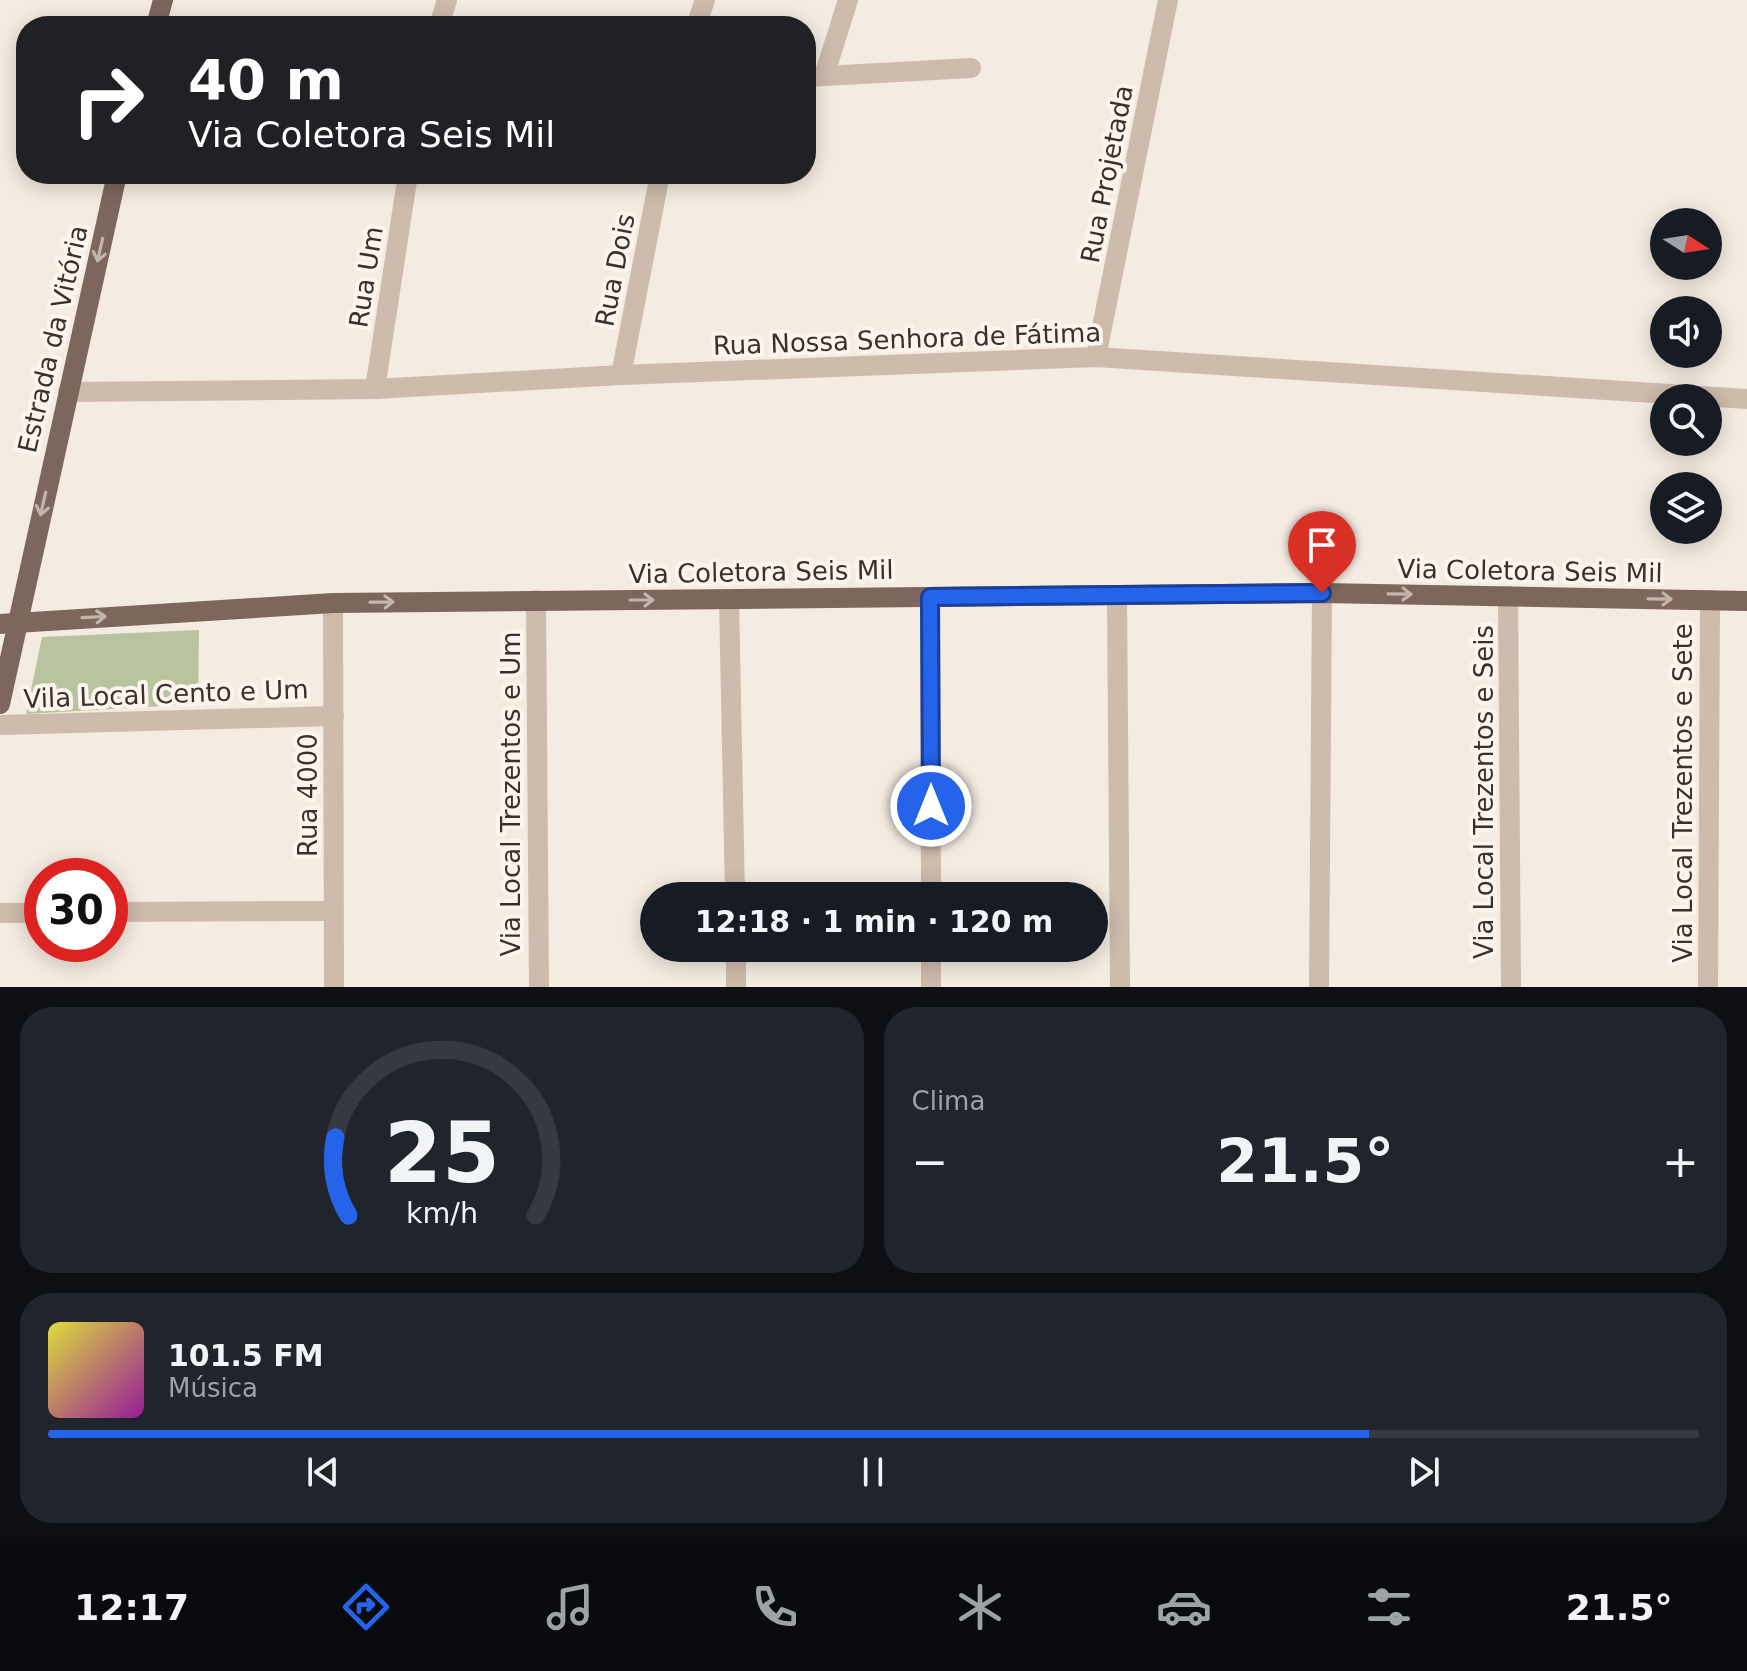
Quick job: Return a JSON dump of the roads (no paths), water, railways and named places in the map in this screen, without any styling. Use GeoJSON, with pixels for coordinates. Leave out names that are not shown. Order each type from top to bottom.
{"type":"FeatureCollection","features":[{"type":"Feature","properties":{"kind":"main road","name":"Estrada da Vitória"},"geometry":{"type":"LineString","coordinates":[[0,698],[5,621],[68,392],[115,184]]}},
{"type":"Feature","properties":{"kind":"main road","name":"Via Coletora Seis Mil"},"geometry":{"type":"LineString","coordinates":[[5,621],[333,603],[536,600],[1322,593],[1747,601]]}},
{"type":"Feature","properties":{"kind":"street"},"geometry":{"type":"LineString","coordinates":[[816,74],[848,0]]}},
{"type":"Feature","properties":{"kind":"street","name":"Rua Projetada"},"geometry":{"type":"LineString","coordinates":[[1096,357],[1168,0]]}},
{"type":"Feature","properties":{"kind":"street"},"geometry":{"type":"LineString","coordinates":[[816,76],[971,68]]}},
{"type":"Feature","properties":{"kind":"street","name":"Rua Um"},"geometry":{"type":"LineString","coordinates":[[375,389],[406,184]]}},
{"type":"Feature","properties":{"kind":"street","name":"Rua Dois"},"geometry":{"type":"LineString","coordinates":[[621,375],[658,184]]}},
{"type":"Feature","properties":{"kind":"street","name":"Rua Nossa Senhora de Fátima"},"geometry":{"type":"LineString","coordinates":[[68,392],[375,389],[621,375],[1096,357],[1747,399]]}},
{"type":"Feature","properties":{"kind":"street"},"geometry":{"type":"LineString","coordinates":[[1319,987],[1322,593]]}},
{"type":"Feature","properties":{"kind":"street"},"geometry":{"type":"LineString","coordinates":[[1117,595],[1120,987]]}},
{"type":"Feature","properties":{"kind":"street","name":"Via Local Trezentos e Seis"},"geometry":{"type":"LineString","coordinates":[[1508,596],[1511,987]]}},
{"type":"Feature","properties":{"kind":"street"},"geometry":{"type":"LineString","coordinates":[[930,597],[931,882]]}},
{"type":"Feature","properties":{"kind":"street"},"geometry":{"type":"LineString","coordinates":[[729,599],[735,882]]}},
{"type":"Feature","properties":{"kind":"street","name":"Via Local Trezentos e Um"},"geometry":{"type":"LineString","coordinates":[[536,600],[539,987]]}},
{"type":"Feature","properties":{"kind":"street","name":"Via Local Trezentos e Sete"},"geometry":{"type":"LineString","coordinates":[[1708,987],[1710,600]]}},
{"type":"Feature","properties":{"kind":"street","name":"Rua 4000"},"geometry":{"type":"LineString","coordinates":[[333,603],[334,987]]}},
{"type":"Feature","properties":{"kind":"street","name":"Vila Local Cento e Um"},"geometry":{"type":"LineString","coordinates":[[0,725],[334,716]]}},
{"type":"Feature","properties":{"kind":"street"},"geometry":{"type":"LineString","coordinates":[[128,912],[334,911]]}},
{"type":"Feature","properties":{"kind":"street"},"geometry":{"type":"LineString","coordinates":[[0,913],[24,913]]}},
{"type":"Feature","properties":{"kind":"street"},"geometry":{"type":"LineString","coordinates":[[736,962],[736,987]]}},
{"type":"Feature","properties":{"kind":"street"},"geometry":{"type":"LineString","coordinates":[[931,962],[931,987]]}}]}
